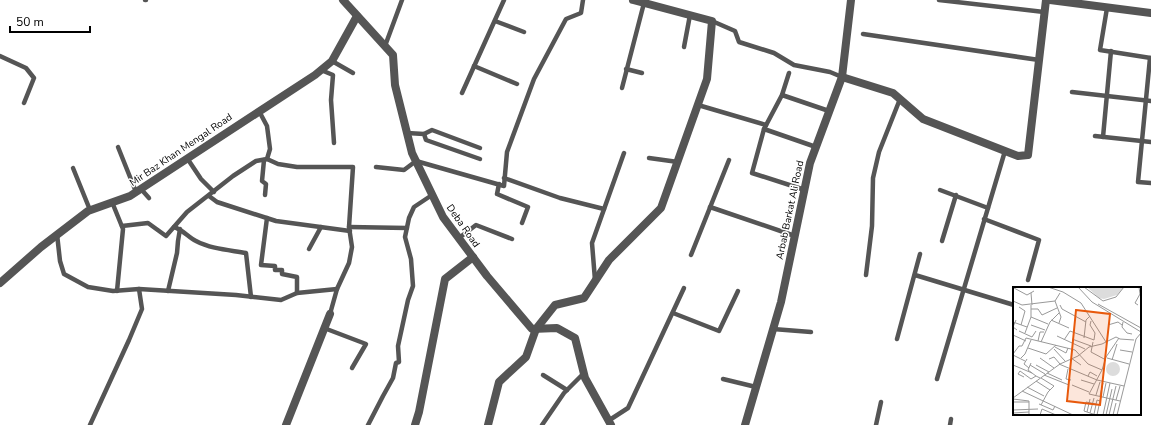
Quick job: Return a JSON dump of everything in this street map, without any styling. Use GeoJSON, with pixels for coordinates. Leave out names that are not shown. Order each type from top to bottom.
{"type":"FeatureCollection","features":[{"type":"Feature","properties":{"kind":"street","name":"Deba Road"},"geometry":{"type":"LineString","coordinates":[[343,0],[393,55],[395,85],[412,153],[443,217],[487,276],[532,329],[536,329]]}},
{"type":"Feature","properties":{"kind":"street"},"geometry":{"type":"LineString","coordinates":[[488,425],[499,382],[526,357],[536,329],[555,306],[584,298],[609,260],[661,208],[707,79],[712,21],[633,0]]}},
{"type":"Feature","properties":{"kind":"street","name":"Arbab Barkat Ali Road"},"geometry":{"type":"LineString","coordinates":[[745,425],[781,302],[810,163],[842,77],[851,0]]}},
{"type":"Feature","properties":{"kind":"street"},"geometry":{"type":"LineString","coordinates":[[842,77],[893,93],[923,118],[1018,156],[1028,154],[1046,0]]}},
{"type":"Feature","properties":{"kind":"street"},"geometry":{"type":"LineString","coordinates":[[1050,0],[1151,13]]}},
{"type":"Feature","properties":{"kind":"street","name":"Mir Baz Khan Mengal Road"},"geometry":{"type":"LineString","coordinates":[[0,282],[57,234],[88,211],[130,196],[320,70],[332,61],[357,16]]}},
{"type":"Feature","properties":{"kind":"street"},"geometry":{"type":"LineString","coordinates":[[415,425],[419,412],[445,279],[473,257]]}},
{"type":"Feature","properties":{"kind":"street"},"geometry":{"type":"LineString","coordinates":[[286,425],[330,314]]}},
{"type":"Feature","properties":{"kind":"street"},"geometry":{"type":"LineString","coordinates":[[536,329],[557,328],[575,338],[585,378],[610,423]]}},
{"type":"Feature","properties":{"kind":"lane"},"geometry":{"type":"LineString","coordinates":[[385,46],[402,0]]}},
{"type":"Feature","properties":{"kind":"lane"},"geometry":{"type":"LineString","coordinates":[[462,93],[504,0]]}},
{"type":"Feature","properties":{"kind":"lane"},"geometry":{"type":"LineString","coordinates":[[376,167],[404,170],[416,161],[504,186],[506,152],[534,79],[566,19],[581,13],[583,0]]}},
{"type":"Feature","properties":{"kind":"lane"},"geometry":{"type":"LineString","coordinates":[[939,0],[1044,12]]}},
{"type":"Feature","properties":{"kind":"lane"},"geometry":{"type":"LineString","coordinates":[[622,88],[644,3]]}},
{"type":"Feature","properties":{"kind":"lane"},"geometry":{"type":"LineString","coordinates":[[1107,8],[1100,50],[1151,58],[1149,100],[1142,141],[1138,182],[1151,183]]}},
{"type":"Feature","properties":{"kind":"lane"},"geometry":{"type":"LineString","coordinates":[[684,47],[690,15]]}},
{"type":"Feature","properties":{"kind":"lane"},"geometry":{"type":"LineString","coordinates":[[494,21],[524,32]]}},
{"type":"Feature","properties":{"kind":"lane"},"geometry":{"type":"LineString","coordinates":[[712,21],[735,32],[740,42],[774,53],[794,65],[830,72],[842,77]]}},
{"type":"Feature","properties":{"kind":"lane"},"geometry":{"type":"LineString","coordinates":[[863,34],[1039,60]]}},
{"type":"Feature","properties":{"kind":"lane"},"geometry":{"type":"LineString","coordinates":[[1103,137],[1111,52]]}},
{"type":"Feature","properties":{"kind":"lane"},"geometry":{"type":"LineString","coordinates":[[0,56],[26,68],[34,78],[24,103]]}},
{"type":"Feature","properties":{"kind":"lane"},"geometry":{"type":"LineString","coordinates":[[332,61],[353,73]]}},
{"type":"Feature","properties":{"kind":"lane"},"geometry":{"type":"LineString","coordinates":[[474,66],[517,84]]}},
{"type":"Feature","properties":{"kind":"lane"},"geometry":{"type":"LineString","coordinates":[[626,69],[642,73]]}},
{"type":"Feature","properties":{"kind":"lane"},"geometry":{"type":"LineString","coordinates":[[320,70],[333,75],[331,100],[334,143]]}},
{"type":"Feature","properties":{"kind":"lane"},"geometry":{"type":"LineString","coordinates":[[789,73],[782,95],[765,127],[752,173],[805,190]]}},
{"type":"Feature","properties":{"kind":"lane"},"geometry":{"type":"LineString","coordinates":[[1072,92],[1149,100]]}},
{"type":"Feature","properties":{"kind":"lane"},"geometry":{"type":"LineString","coordinates":[[782,95],[829,111]]}},
{"type":"Feature","properties":{"kind":"lane"},"geometry":{"type":"LineString","coordinates":[[866,275],[872,226],[873,178],[879,152],[900,99]]}},
{"type":"Feature","properties":{"kind":"lane"},"geometry":{"type":"LineString","coordinates":[[698,105],[765,127],[816,147]]}},
{"type":"Feature","properties":{"kind":"lane"},"geometry":{"type":"LineString","coordinates":[[259,111],[266,126],[270,149],[266,159],[262,181],[266,184],[265,195]]}},
{"type":"Feature","properties":{"kind":"lane"},"geometry":{"type":"LineString","coordinates":[[407,133],[424,134],[432,130],[480,148]]}},
{"type":"Feature","properties":{"kind":"lane"},"geometry":{"type":"LineString","coordinates":[[424,134],[426,140],[480,159]]}},
{"type":"Feature","properties":{"kind":"lane"},"geometry":{"type":"LineString","coordinates":[[1095,136],[1151,142]]}},
{"type":"Feature","properties":{"kind":"lane"},"geometry":{"type":"LineString","coordinates":[[118,147],[139,190],[149,198]]}},
{"type":"Feature","properties":{"kind":"lane"},"geometry":{"type":"LineString","coordinates":[[937,379],[1005,151]]}},
{"type":"Feature","properties":{"kind":"lane"},"geometry":{"type":"LineString","coordinates":[[596,280],[592,243],[624,153]]}},
{"type":"Feature","properties":{"kind":"lane"},"geometry":{"type":"LineString","coordinates":[[187,158],[201,179],[214,192]]}},
{"type":"Feature","properties":{"kind":"lane"},"geometry":{"type":"LineString","coordinates":[[649,158],[678,162]]}},
{"type":"Feature","properties":{"kind":"lane"},"geometry":{"type":"LineString","coordinates":[[122,226],[148,223],[166,236],[187,212],[233,176],[256,161],[266,159],[278,164],[297,167],[353,167],[349,229],[352,247],[350,263],[337,289],[330,314]]}},
{"type":"Feature","properties":{"kind":"lane"},"geometry":{"type":"LineString","coordinates":[[691,255],[729,160]]}},
{"type":"Feature","properties":{"kind":"lane"},"geometry":{"type":"LineString","coordinates":[[73,168],[90,210]]}},
{"type":"Feature","properties":{"kind":"lane"},"geometry":{"type":"LineString","coordinates":[[504,178],[560,198],[604,209]]}},
{"type":"Feature","properties":{"kind":"lane"},"geometry":{"type":"LineString","coordinates":[[499,184],[497,194],[528,207],[522,223]]}},
{"type":"Feature","properties":{"kind":"lane"},"geometry":{"type":"LineString","coordinates":[[940,190],[988,208]]}},
{"type":"Feature","properties":{"kind":"lane"},"geometry":{"type":"LineString","coordinates":[[368,425],[393,378],[396,363],[400,362],[398,346],[408,300],[413,286],[410,259],[405,237],[408,218],[414,207],[432,195]]}},
{"type":"Feature","properties":{"kind":"lane"},"geometry":{"type":"LineString","coordinates":[[942,241],[956,195]]}},
{"type":"Feature","properties":{"kind":"lane"},"geometry":{"type":"LineString","coordinates":[[209,196],[217,202],[276,220],[320,227],[349,229],[407,228]]}},
{"type":"Feature","properties":{"kind":"lane"},"geometry":{"type":"LineString","coordinates":[[112,202],[123,229],[117,291]]}},
{"type":"Feature","properties":{"kind":"lane"},"geometry":{"type":"LineString","coordinates":[[710,207],[795,236]]}},
{"type":"Feature","properties":{"kind":"lane"},"geometry":{"type":"LineString","coordinates":[[267,218],[261,265],[275,266],[275,270],[282,270],[282,274],[297,277],[297,293]]}},
{"type":"Feature","properties":{"kind":"lane"},"geometry":{"type":"LineString","coordinates":[[984,219],[1040,240],[1028,280]]}},
{"type":"Feature","properties":{"kind":"lane"},"geometry":{"type":"LineString","coordinates":[[459,238],[476,225],[512,239]]}},
{"type":"Feature","properties":{"kind":"lane"},"geometry":{"type":"LineString","coordinates":[[174,227],[180,229],[195,241],[210,246],[246,253],[251,296]]}},
{"type":"Feature","properties":{"kind":"lane"},"geometry":{"type":"LineString","coordinates":[[309,249],[320,227]]}},
{"type":"Feature","properties":{"kind":"lane"},"geometry":{"type":"LineString","coordinates":[[168,291],[177,253],[180,229]]}},
{"type":"Feature","properties":{"kind":"lane"},"geometry":{"type":"LineString","coordinates":[[57,234],[60,261],[64,274],[88,287],[112,291],[139,289],[251,296],[281,300],[297,293],[337,289]]}},
{"type":"Feature","properties":{"kind":"lane"},"geometry":{"type":"LineString","coordinates":[[896,339],[920,254]]}},
{"type":"Feature","properties":{"kind":"lane"},"geometry":{"type":"LineString","coordinates":[[915,275],[1013,305]]}},
{"type":"Feature","properties":{"kind":"lane"},"geometry":{"type":"LineString","coordinates":[[610,423],[628,408],[684,288]]}},
{"type":"Feature","properties":{"kind":"lane"},"geometry":{"type":"LineString","coordinates":[[90,425],[142,309],[139,289]]}},
{"type":"Feature","properties":{"kind":"lane"},"geometry":{"type":"LineString","coordinates":[[673,313],[719,331],[738,291]]}},
{"type":"Feature","properties":{"kind":"lane"},"geometry":{"type":"LineString","coordinates":[[324,328],[366,344],[352,368]]}},
{"type":"Feature","properties":{"kind":"lane"},"geometry":{"type":"LineString","coordinates":[[773,329],[811,332]]}},
{"type":"Feature","properties":{"kind":"lane"},"geometry":{"type":"LineString","coordinates":[[542,425],[567,390],[584,373]]}},
{"type":"Feature","properties":{"kind":"lane"},"geometry":{"type":"LineString","coordinates":[[543,375],[567,390]]}},
{"type":"Feature","properties":{"kind":"lane"},"geometry":{"type":"LineString","coordinates":[[723,379],[756,387]]}},
{"type":"Feature","properties":{"kind":"lane"},"geometry":{"type":"LineString","coordinates":[[876,425],[881,402]]}},
{"type":"Feature","properties":{"kind":"lane"},"geometry":{"type":"LineString","coordinates":[[950,425],[951,419]]}}]}
